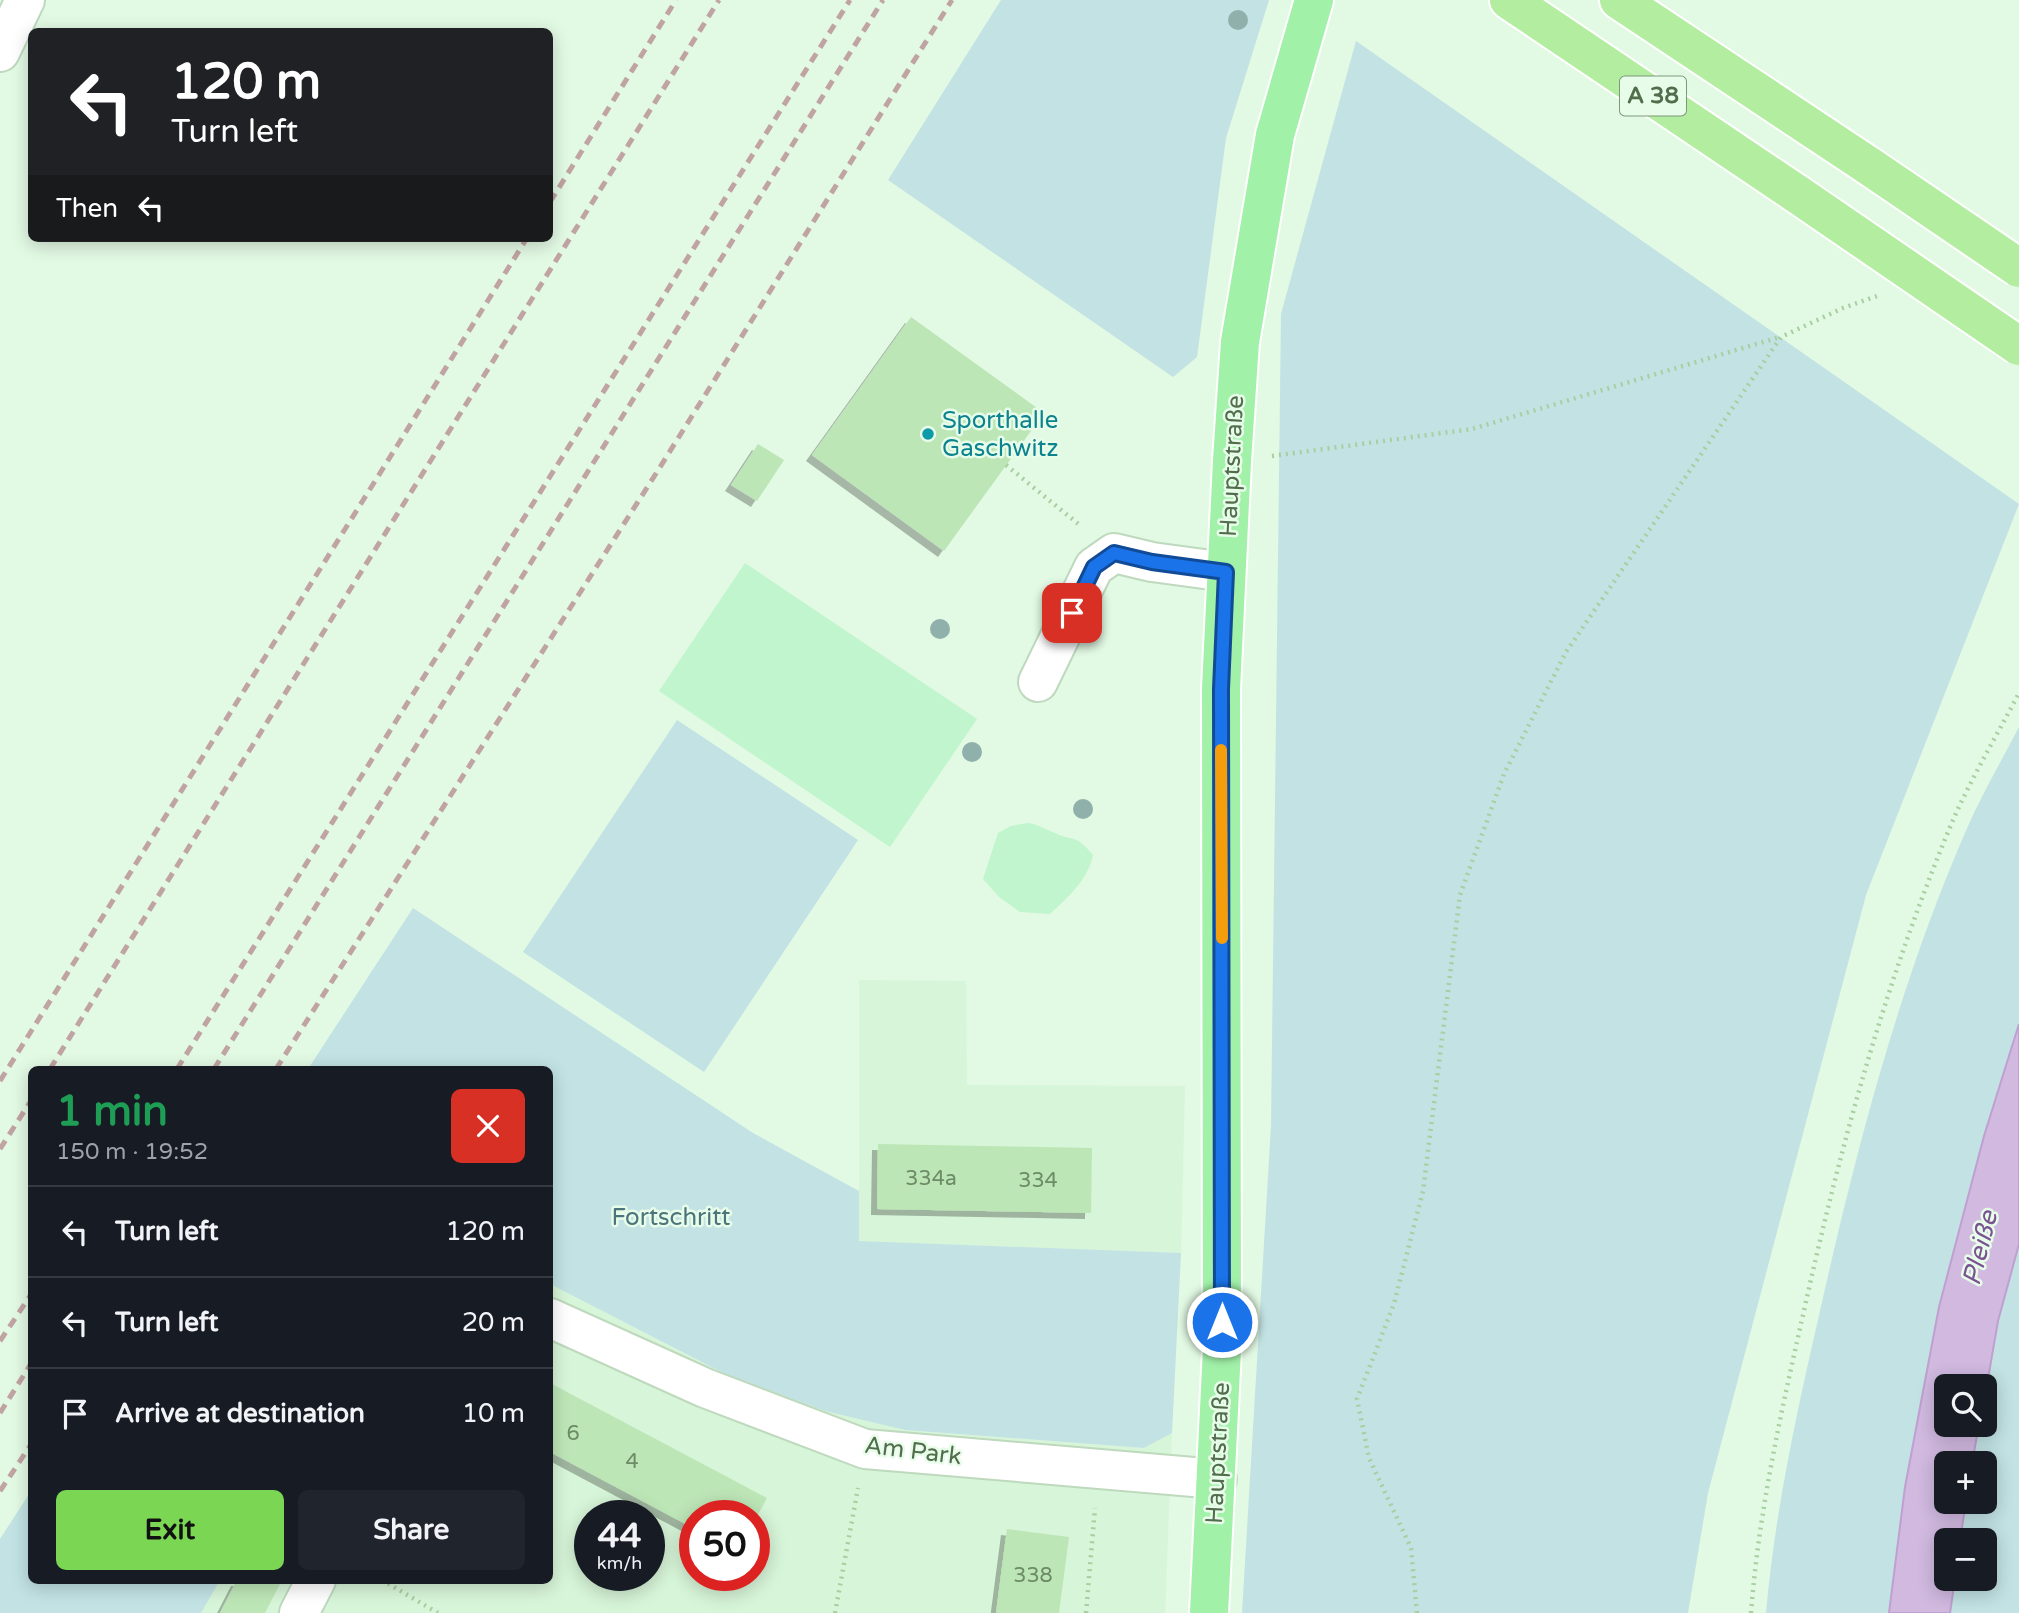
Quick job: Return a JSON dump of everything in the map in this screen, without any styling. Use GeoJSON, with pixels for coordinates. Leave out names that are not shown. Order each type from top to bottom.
{"type":"FeatureCollection","features":[{"type":"Feature","properties":{"kind":"highway","name":"A 38"},"geometry":{"type":"LineString","coordinates":[[1509,0],[2019,346]]}},
{"type":"Feature","properties":{"kind":"highway","name":"A 38"},"geometry":{"type":"LineString","coordinates":[[1619,0],[2019,268]]}},
{"type":"Feature","properties":{"kind":"main road","name":"Hauptstraße"},"geometry":{"type":"LineString","coordinates":[[1209,1613],[1223,1349],[1221,689],[1232,461],[1240,342],[1270,163],[1275,135],[1314,0]]}},
{"type":"Feature","properties":{"kind":"street"},"geometry":{"type":"LineString","coordinates":[[0,52],[24,0]]}},
{"type":"Feature","properties":{"kind":"street"},"geometry":{"type":"LineString","coordinates":[[1038,682],[1094,567],[1114,553],[1152,562],[1226,572]]}},
{"type":"Feature","properties":{"kind":"street","name":"Am Park"},"geometry":{"type":"LineString","coordinates":[[553,1319],[705,1388],[865,1449],[1217,1479]]}},
{"type":"Feature","properties":{"kind":"street"},"geometry":{"type":"LineString","coordinates":[[299,1613],[314,1584]]}},
{"type":"Feature","properties":{"kind":"path"},"geometry":{"type":"LineString","coordinates":[[1232,461],[1472,429],[1780,337],[1843,308]]}},
{"type":"Feature","properties":{"kind":"path"},"geometry":{"type":"LineString","coordinates":[[1417,1613],[1411,1548],[1369,1458],[1357,1399],[1394,1304],[1423,1191],[1460,895],[1504,774],[1566,652],[1780,337]]}},
{"type":"Feature","properties":{"kind":"path"},"geometry":{"type":"LineString","coordinates":[[1006,466],[1114,553]]}},
{"type":"Feature","properties":{"kind":"path"},"geometry":{"type":"LineString","coordinates":[[1751,1613],[1755,1565],[1773,1447],[1824,1221],[1865,1068],[1911,924],[1950,829],[2019,693]]}},
{"type":"Feature","properties":{"kind":"path"},"geometry":{"type":"LineString","coordinates":[[835,1613],[865,1449]]}},
{"type":"Feature","properties":{"kind":"path"},"geometry":{"type":"LineString","coordinates":[[1086,1613],[1098,1469]]}},
{"type":"Feature","properties":{"kind":"path"},"geometry":{"type":"LineString","coordinates":[[389,1584],[438,1613]]}},
{"type":"Feature","properties":{"kind":"shaded area"},"geometry":{"type":"Polygon","coordinates":[[[859,980],[966,981],[967,1085],[1185,1086],[1181,1253],[859,1241],[859,980]]]}},
{"type":"Feature","properties":{"kind":"shaded area"},"geometry":{"type":"Polygon","coordinates":[[[553,1286],[724,1374],[825,1411],[905,1430],[1144,1448],[1172,1433],[1165,1613],[201,1613],[218,1584],[553,1584],[553,1286]]]}},
{"type":"Feature","properties":{"kind":"green space"},"geometry":{"type":"Polygon","coordinates":[[[1001,0],[1269,0],[1226,138],[1197,357],[1173,377],[888,180],[1001,0]]]}},
{"type":"Feature","properties":{"kind":"green space"},"geometry":{"type":"Polygon","coordinates":[[[1356,41],[2019,504],[1866,895],[1708,1493],[1688,1613],[1242,1613],[1271,1126],[1281,314],[1356,41]]]}},
{"type":"Feature","properties":{"kind":"green space"},"geometry":{"type":"Polygon","coordinates":[[[677,720],[858,840],[704,1072],[523,952],[677,720]]]}},
{"type":"Feature","properties":{"kind":"green space"},"geometry":{"type":"Polygon","coordinates":[[[2019,727],[2019,1024],[1984,1136],[1939,1307],[1905,1487],[1889,1613],[1766,1613],[1781,1499],[1803,1386],[1849,1187],[1882,1065],[1921,944],[1944,885],[1974,813],[2019,727]]]}},
{"type":"Feature","properties":{"kind":"green space","name":"Fortschritt"},"geometry":{"type":"Polygon","coordinates":[[[413,908],[753,1133],[859,1191],[859,1241],[1181,1253],[1172,1433],[1144,1448],[905,1430],[825,1411],[725,1374],[553,1286],[553,1066],[310,1066],[413,908]]]}},
{"type":"Feature","properties":{"kind":"green space"},"geometry":{"type":"Polygon","coordinates":[[[2019,1244],[2019,1613],[1950,1613],[1953,1591],[1997,1591],[1997,1528],[1962,1528],[1964,1514],[1997,1514],[1997,1451],[1974,1451],[1977,1437],[1997,1437],[1997,1374],[1988,1374],[2019,1244]]]}},
{"type":"Feature","properties":{"kind":"green space"},"geometry":{"type":"Polygon","coordinates":[[[28,1496],[28,1584],[218,1584],[201,1613],[0,1613],[0,1539],[28,1496]]]}},
{"type":"Feature","properties":{"kind":"sand"},"geometry":{"type":"Polygon","coordinates":[[[745,563],[977,719],[890,847],[659,691],[745,563]]]}},
{"type":"Feature","properties":{"kind":"sand"},"geometry":{"type":"Polygon","coordinates":[[[1028,823],[1079,841],[1093,855],[1082,880],[1050,914],[1020,912],[999,897],[983,879],[998,833],[1011,826],[1028,823]]]}},
{"type":"Feature","properties":{"kind":"water","name":"Pleiße"},"geometry":{"type":"Polygon","coordinates":[[[2019,1024],[2019,1244],[1998,1321],[1989,1374],[1934,1374],[1934,1437],[1977,1437],[1974,1451],[1934,1451],[1934,1514],[1964,1514],[1962,1528],[1934,1528],[1934,1591],[1953,1591],[1950,1613],[1889,1613],[1905,1487],[1939,1307],[1984,1136],[2019,1024]]]}},
{"type":"Feature","properties":{"kind":"building","name":"Sporthalle Gaschwitz"},"geometry":{"type":"Polygon","coordinates":[[[911,317],[1044,413],[944,551],[812,455],[911,317]]]}},
{"type":"Feature","properties":{"kind":"building"},"geometry":{"type":"Polygon","coordinates":[[[758,444],[784,460],[757,501],[731,485],[758,444]]]}},
{"type":"Feature","properties":{"kind":"building"},"geometry":{"type":"Polygon","coordinates":[[[878,1144],[1092,1148],[1091,1213],[877,1209],[878,1144]]]}},
{"type":"Feature","properties":{"kind":"building"},"geometry":{"type":"Polygon","coordinates":[[[553,1385],[767,1498],[679,1500],[679,1521],[665,1513],[665,1500],[640,1500],[553,1454],[553,1385]]]}},
{"type":"Feature","properties":{"kind":"building"},"geometry":{"type":"Polygon","coordinates":[[[1007,1529],[1069,1537],[1059,1613],[996,1613],[1007,1529]]]}},
{"type":"Feature","properties":{"kind":"building"},"geometry":{"type":"Polygon","coordinates":[[[235,1584],[280,1584],[265,1613],[220,1613],[235,1584]]]}},
{"type":"Feature","properties":{"kind":"railway"},"geometry":{"type":"LineString","coordinates":[[553,197],[676,0]]}},
{"type":"Feature","properties":{"kind":"railway"},"geometry":{"type":"LineString","coordinates":[[52,1066],[719,0]]}},
{"type":"Feature","properties":{"kind":"railway"},"geometry":{"type":"LineString","coordinates":[[179,1066],[850,0]]}},
{"type":"Feature","properties":{"kind":"railway"},"geometry":{"type":"LineString","coordinates":[[216,1066],[883,0]]}},
{"type":"Feature","properties":{"kind":"railway"},"geometry":{"type":"LineString","coordinates":[[278,1066],[657,472],[952,0]]}},
{"type":"Feature","properties":{"kind":"railway"},"geometry":{"type":"LineString","coordinates":[[0,1081],[524,242]]}},
{"type":"Feature","properties":{"kind":"railway"},"geometry":{"type":"LineString","coordinates":[[0,1149],[28,1105]]}},
{"type":"Feature","properties":{"kind":"railway"},"geometry":{"type":"LineString","coordinates":[[0,1341],[28,1299]]}},
{"type":"Feature","properties":{"kind":"railway"},"geometry":{"type":"LineString","coordinates":[[0,1413],[28,1368]]}},
{"type":"Feature","properties":{"kind":"railway"},"geometry":{"type":"LineString","coordinates":[[0,1491],[28,1449]]}},
{"type":"Feature","properties":{"kind":"slow traffic"},"geometry":{"type":"LineString","coordinates":[[1221,750],[1222,938]]}},
{"type":"Feature","properties":{"kind":"place","name":"Sporthalle Gaschwitz"},"geometry":{"type":"Point","coordinates":[928,434]}},
{"type":"Feature","properties":{"kind":"route"},"geometry":{"type":"LineString","coordinates":[[1072,613],[1094,567],[1114,553],[1152,562],[1226,572],[1221,689],[1222,1322]]}}]}
